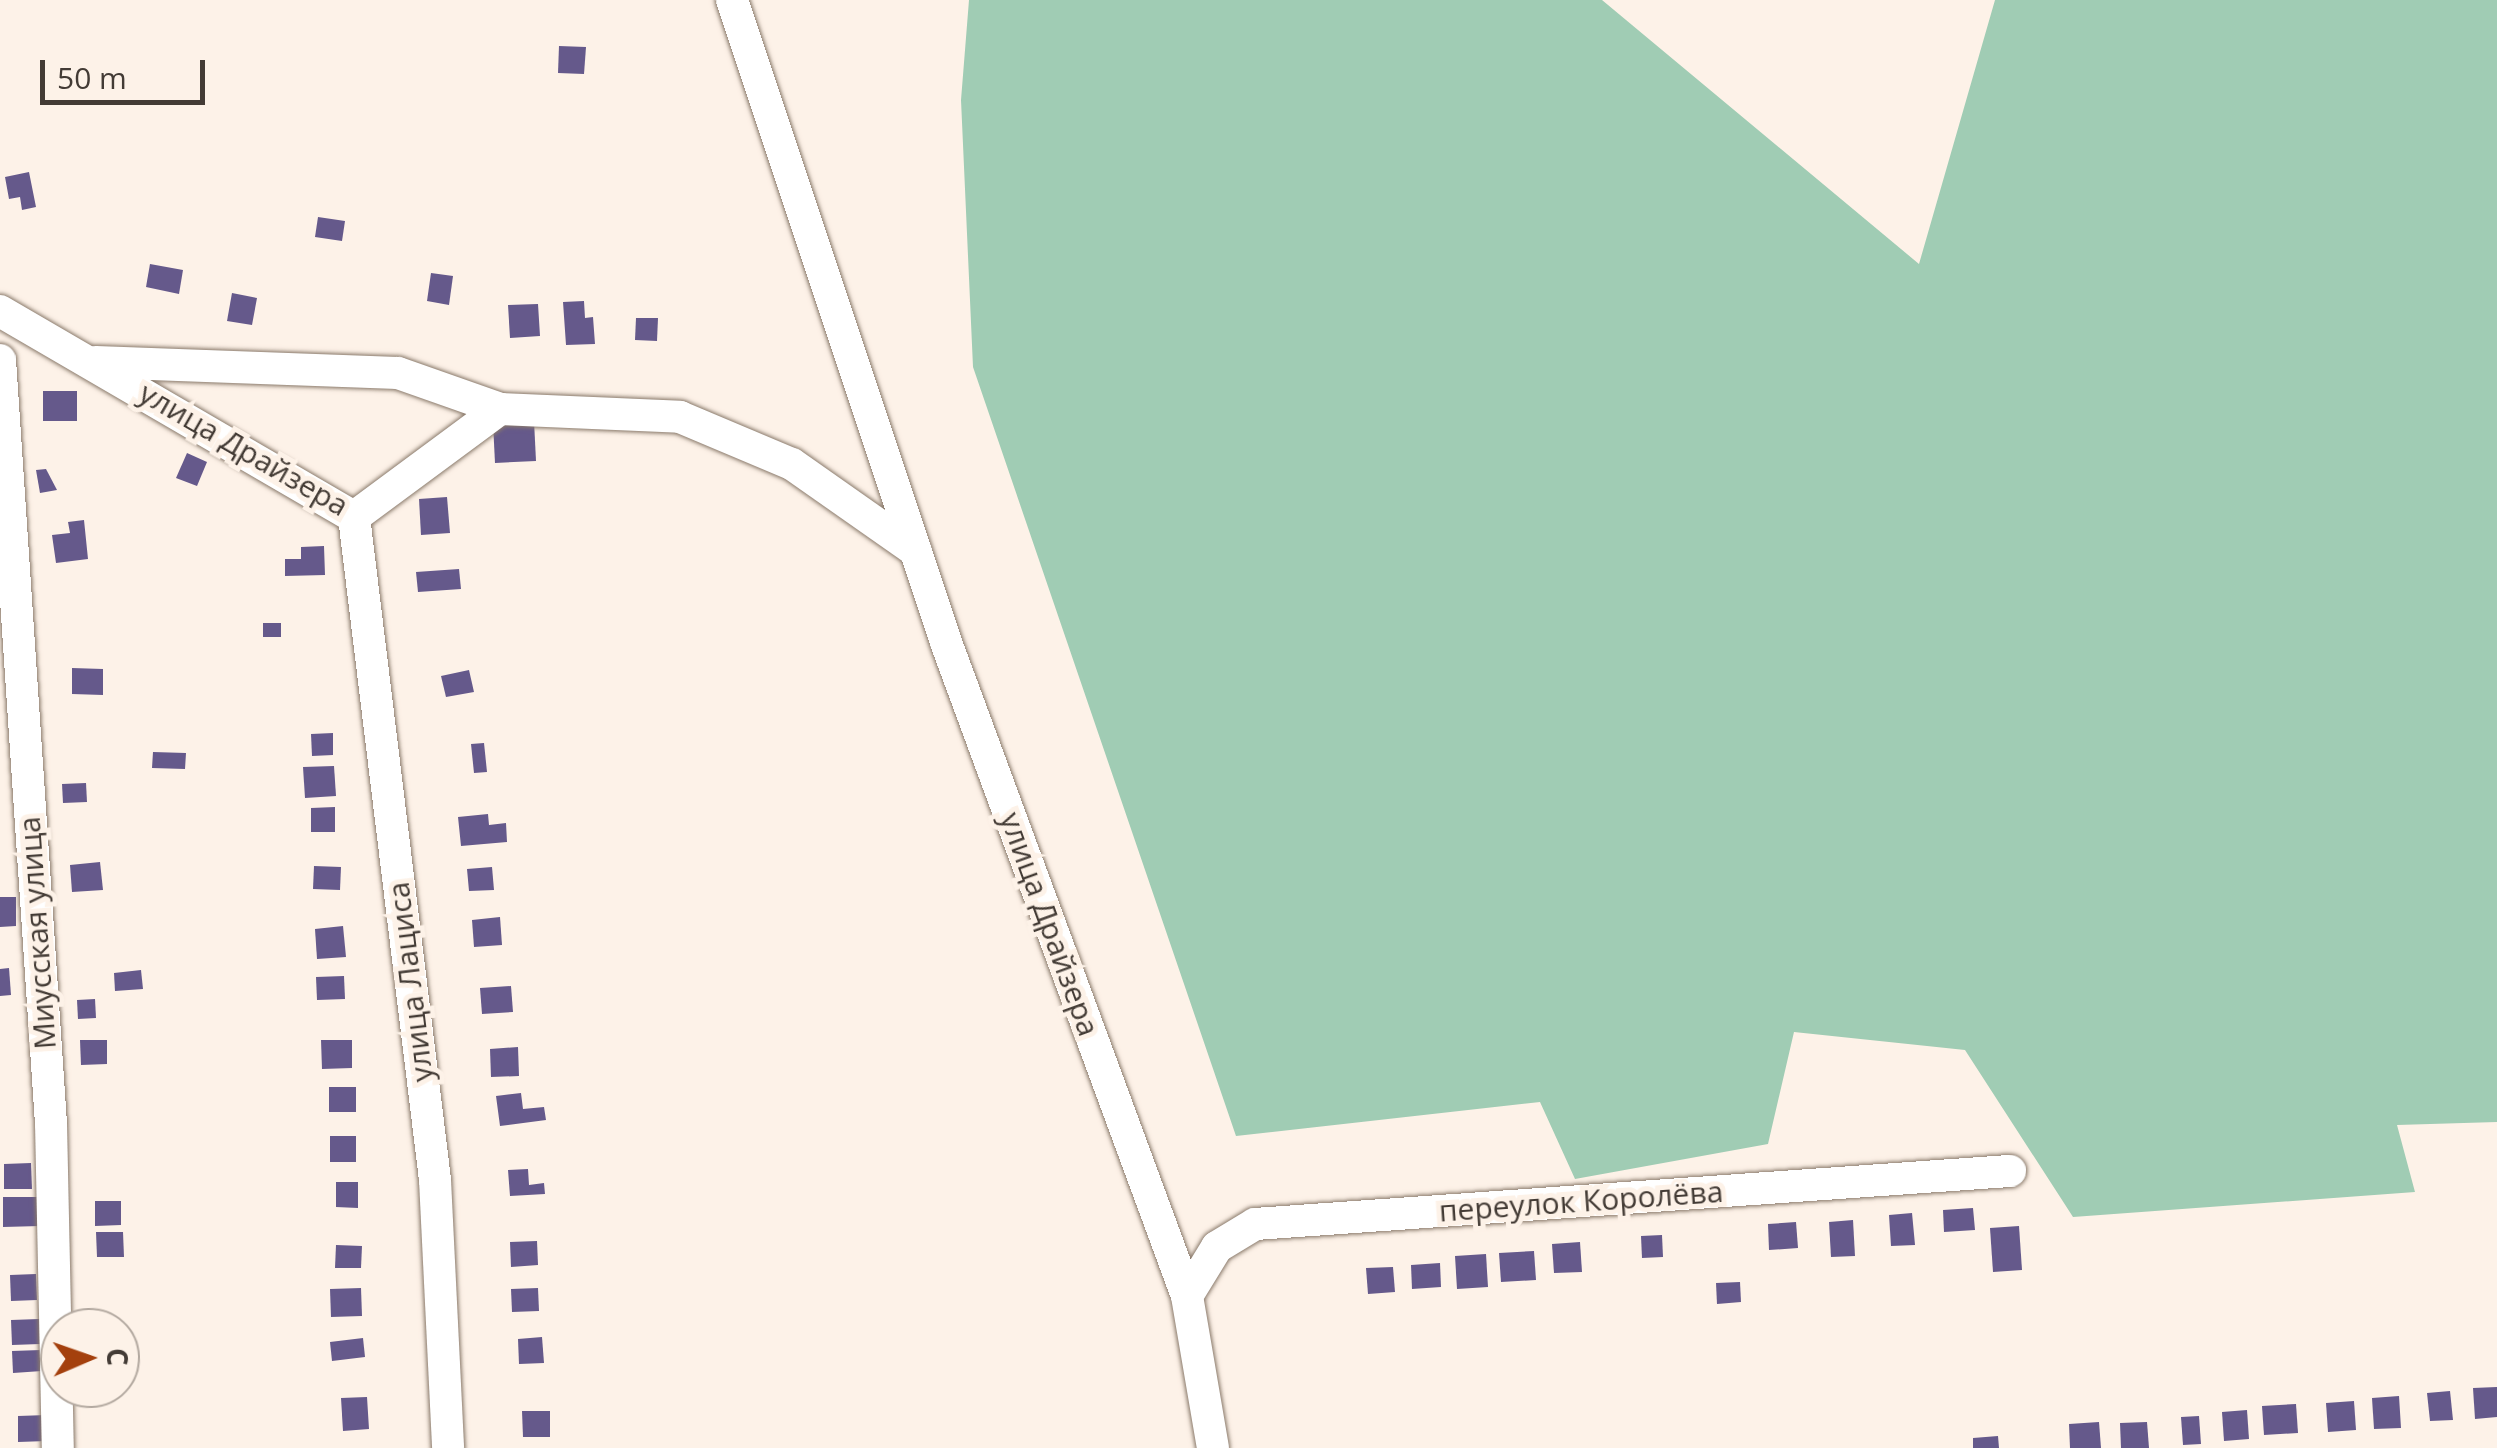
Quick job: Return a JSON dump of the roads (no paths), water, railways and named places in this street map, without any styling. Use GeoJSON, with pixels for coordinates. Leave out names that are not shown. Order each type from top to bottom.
{"type":"FeatureCollection","features":[{"type":"Feature","properties":{"kind":"street","name":"улица Драйзера"},"geometry":{"type":"LineString","coordinates":[[732,0],[916,550],[1187,1296],[1213,1448]]}},
{"type":"Feature","properties":{"kind":"street","name":"улица Драйзера"},"geometry":{"type":"LineString","coordinates":[[0,311],[354,517],[500,409]]}},
{"type":"Feature","properties":{"kind":"street","name":"Миусская улица"},"geometry":{"type":"LineString","coordinates":[[0,360],[1,458],[51,1124],[54,1448]]}},
{"type":"Feature","properties":{"kind":"street"},"geometry":{"type":"LineString","coordinates":[[91,362],[398,373],[500,409],[680,417],[792,464],[916,550]]}},
{"type":"Feature","properties":{"kind":"street","name":"улица Лациса"},"geometry":{"type":"LineString","coordinates":[[354,517],[435,1180],[448,1448]]}},
{"type":"Feature","properties":{"kind":"street","name":"переулок Королёва"},"geometry":{"type":"LineString","coordinates":[[1187,1296],[1217,1247],[1255,1224],[2010,1171]]}}]}
